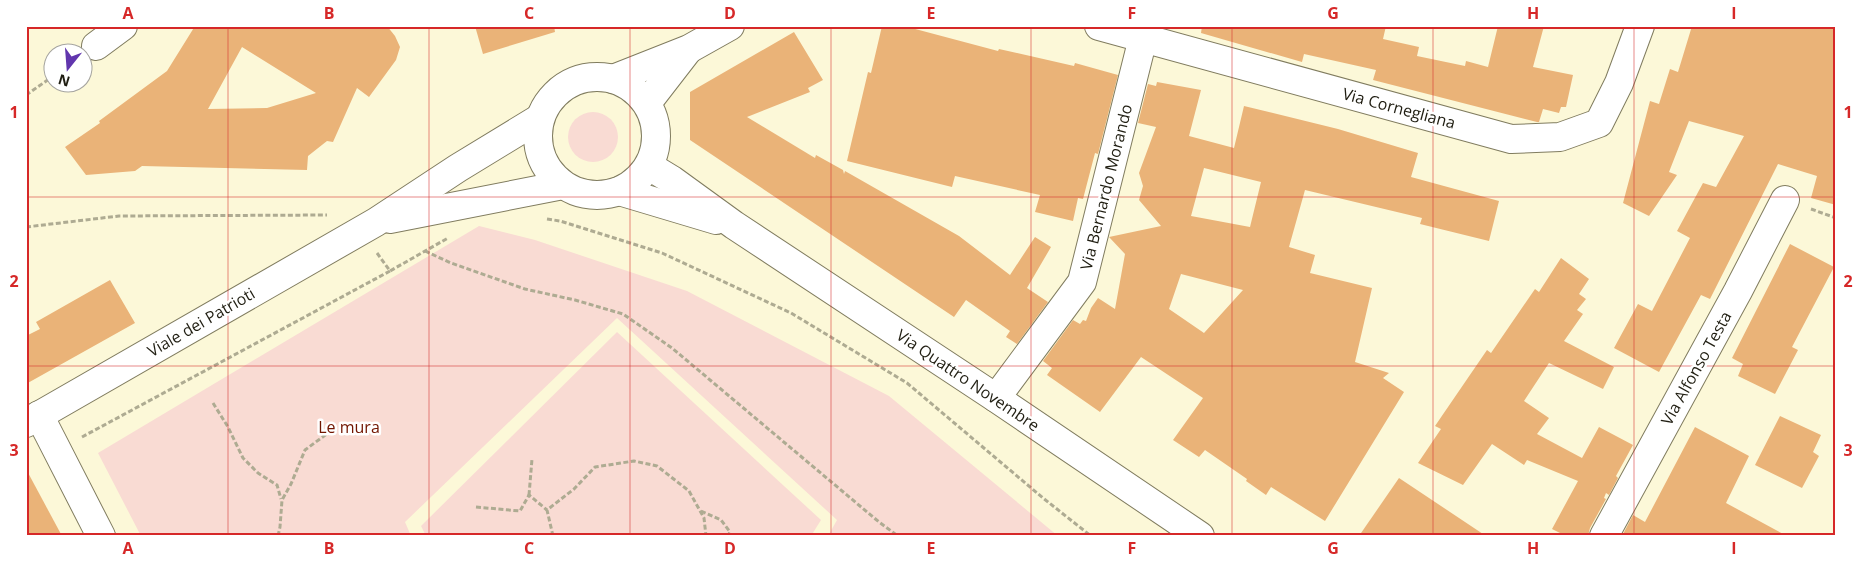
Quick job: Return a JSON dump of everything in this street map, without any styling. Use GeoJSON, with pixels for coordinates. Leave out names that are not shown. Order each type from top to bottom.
{"type":"FeatureCollection","features":[{"type":"Feature","properties":{"kind":"main road"},"geometry":{"type":"LineString","coordinates":[[96,46],[123,26]]}},
{"type":"Feature","properties":{"kind":"main road"},"geometry":{"type":"LineString","coordinates":[[613,79],[689,49],[730,26]]}},
{"type":"Feature","properties":{"kind":"main road","name":"Via Cornegliana"},"geometry":{"type":"LineString","coordinates":[[1099,26],[1511,138],[1560,137],[1599,123],[1619,83],[1640,26]]}},
{"type":"Feature","properties":{"kind":"main road","name":"Via Bernardo Morando"},"geometry":{"type":"LineString","coordinates":[[996,398],[1082,282],[1143,38]]}},
{"type":"Feature","properties":{"kind":"main road"},"geometry":{"type":"LineString","coordinates":[[647,103],[689,49]]}},
{"type":"Feature","properties":{"kind":"main road","name":"Viale dei Patrioti"},"geometry":{"type":"LineString","coordinates":[[595,76],[613,79],[626,84],[647,103],[654,118],[657,134],[655,151],[649,166],[636,181],[619,192],[600,196],[581,194],[563,185],[549,172],[540,157],[537,136],[540,118],[548,102],[561,88],[577,80],[595,76]]}},
{"type":"Feature","properties":{"kind":"main road","name":"Viale dei Patrioti"},"geometry":{"type":"LineString","coordinates":[[33,419],[376,222],[458,168],[540,118]]}},
{"type":"Feature","properties":{"kind":"main road","name":"Via Quattro Novembre"},"geometry":{"type":"LineString","coordinates":[[649,166],[672,180],[734,225],[996,398],[1200,536]]}},
{"type":"Feature","properties":{"kind":"main road","name":"Viale dei Patrioti"},"geometry":{"type":"LineString","coordinates":[[376,222],[563,185]]}},
{"type":"Feature","properties":{"kind":"main road","name":"Via Quattro Novembre"},"geometry":{"type":"LineString","coordinates":[[619,192],[734,225]]}},
{"type":"Feature","properties":{"kind":"main road","name":"Via Alfonso Testa"},"geometry":{"type":"LineString","coordinates":[[1604,536],[1738,291],[1785,200]]}},
{"type":"Feature","properties":{"kind":"main road"},"geometry":{"type":"LineString","coordinates":[[33,419],[57,450],[101,536]]}},
{"type":"Feature","properties":{"kind":"path"},"geometry":{"type":"LineString","coordinates":[[26,95],[42,84]]}},
{"type":"Feature","properties":{"kind":"path"},"geometry":{"type":"LineString","coordinates":[[26,227],[119,216],[336,215]]}},
{"type":"Feature","properties":{"kind":"path"},"geometry":{"type":"LineString","coordinates":[[545,219],[560,221],[662,253],[791,313],[907,383],[1091,536]]}},
{"type":"Feature","properties":{"kind":"path"},"geometry":{"type":"LineString","coordinates":[[456,234],[425,251],[451,263],[525,289],[576,300],[623,314],[672,348],[898,536]]}},
{"type":"Feature","properties":{"kind":"path"},"geometry":{"type":"LineString","coordinates":[[57,450],[390,271]]}},
{"type":"Feature","properties":{"kind":"path"},"geometry":{"type":"LineString","coordinates":[[213,403],[228,427],[243,458],[258,473],[277,486],[282,500],[278,536]]}},
{"type":"Feature","properties":{"kind":"path"},"geometry":{"type":"LineString","coordinates":[[282,500],[305,450],[332,430]]}},
{"type":"Feature","properties":{"kind":"path"},"geometry":{"type":"LineString","coordinates":[[476,507],[520,511],[530,495],[532,459]]}},
{"type":"Feature","properties":{"kind":"path"},"geometry":{"type":"LineString","coordinates":[[547,510],[574,489],[595,467],[634,460],[657,466],[689,491],[704,518],[706,536]]}},
{"type":"Feature","properties":{"kind":"path"},"geometry":{"type":"LineString","coordinates":[[530,495],[547,510],[553,536]]}},
{"type":"Feature","properties":{"kind":"path"},"geometry":{"type":"LineString","coordinates":[[700,511],[721,520],[730,532],[728,536]]}},
{"type":"Feature","properties":{"kind":"green space"},"geometry":{"type":"Polygon","coordinates":[[[593,112],[611,119],[618,137],[611,155],[593,162],[575,155],[568,137],[575,119],[593,112]]]}},
{"type":"Feature","properties":{"kind":"green space","name":"Le mura"},"geometry":{"type":"Polygon","coordinates":[[[479,226],[535,240],[687,291],[889,396],[1058,536],[828,536],[837,520],[617,318],[405,522],[411,536],[141,536],[98,453],[479,226]]]}},
{"type":"Feature","properties":{"kind":"green space"},"geometry":{"type":"Polygon","coordinates":[[[617,332],[821,520],[811,536],[426,536],[421,526],[617,332]]]}},
{"type":"Feature","properties":{"kind":"building"},"geometry":{"type":"Polygon","coordinates":[[[195,26],[387,26],[395,36],[400,47],[396,60],[369,97],[357,88],[333,142],[327,141],[308,156],[307,170],[142,166],[135,171],[86,175],[65,147],[100,123],[99,121],[167,71],[195,26]],[[242,47],[208,109],[267,108],[316,93],[242,47]]]}},
{"type":"Feature","properties":{"kind":"building"},"geometry":{"type":"Polygon","coordinates":[[[475,26],[554,26],[555,32],[483,54],[475,26]]]}},
{"type":"Feature","properties":{"kind":"building"},"geometry":{"type":"Polygon","coordinates":[[[882,26],[904,26],[998,51],[999,49],[1074,66],[1075,63],[1118,75],[1098,154],[1095,153],[1083,199],[1078,198],[1073,221],[1035,212],[1040,195],[955,176],[952,187],[847,161],[868,72],[871,73],[882,26]]]}},
{"type":"Feature","properties":{"kind":"building"},"geometry":{"type":"Polygon","coordinates":[[[1202,26],[1386,26],[1383,39],[1419,47],[1417,56],[1465,66],[1466,61],[1488,67],[1498,26],[1544,26],[1533,67],[1573,75],[1566,107],[1561,107],[1559,113],[1543,109],[1539,122],[1537,122],[1373,80],[1376,70],[1304,54],[1302,62],[1201,33],[1202,26]]]}},
{"type":"Feature","properties":{"kind":"building"},"geometry":{"type":"Polygon","coordinates":[[[1692,26],[1836,26],[1836,205],[1811,198],[1817,176],[1778,164],[1710,299],[1701,295],[1659,372],[1614,348],[1638,304],[1652,311],[1690,238],[1677,231],[1703,183],[1716,187],[1744,136],[1689,121],[1669,172],[1677,175],[1649,216],[1623,203],[1650,101],[1659,104],[1670,69],[1678,72],[1692,26]]]}},
{"type":"Feature","properties":{"kind":"building"},"geometry":{"type":"Polygon","coordinates":[[[794,32],[823,80],[808,88],[810,92],[747,117],[815,158],[816,155],[843,170],[844,174],[845,171],[959,236],[1010,275],[1035,237],[1051,247],[1027,288],[1048,302],[1017,344],[1006,337],[1010,331],[966,300],[954,317],[690,140],[690,92],[794,32]]]}},
{"type":"Feature","properties":{"kind":"building"},"geometry":{"type":"Polygon","coordinates":[[[1157,82],[1201,90],[1189,136],[1234,148],[1244,106],[1338,129],[1418,153],[1411,177],[1499,201],[1489,241],[1420,224],[1422,218],[1305,190],[1289,247],[1315,255],[1310,273],[1372,288],[1355,362],[1389,373],[1383,378],[1404,392],[1325,521],[1271,487],[1266,495],[1246,481],[1247,479],[1205,450],[1199,457],[1173,440],[1203,398],[1141,357],[1100,412],[1047,375],[1052,368],[1043,361],[1073,320],[1080,324],[1083,320],[1086,321],[1091,308],[1098,298],[1115,309],[1125,254],[1109,237],[1161,226],[1139,200],[1143,186],[1139,173],[1156,127],[1138,123],[1148,84],[1156,86],[1157,82]],[[1204,168],[1191,216],[1250,227],[1261,182],[1204,168]],[[1181,274],[1169,309],[1204,333],[1243,290],[1181,274]]]}},
{"type":"Feature","properties":{"kind":"building"},"geometry":{"type":"Polygon","coordinates":[[[1790,244],[1834,267],[1792,347],[1798,350],[1775,394],[1738,376],[1743,364],[1732,358],[1790,244]]]}},
{"type":"Feature","properties":{"kind":"building"},"geometry":{"type":"Polygon","coordinates":[[[1561,258],[1589,279],[1579,294],[1586,299],[1577,310],[1583,314],[1564,341],[1614,367],[1603,389],[1549,363],[1524,401],[1549,418],[1537,434],[1582,458],[1599,427],[1633,445],[1616,476],[1618,478],[1609,495],[1606,493],[1604,498],[1606,499],[1590,528],[1588,536],[1566,536],[1552,529],[1578,481],[1527,460],[1524,465],[1492,444],[1463,485],[1418,463],[1441,429],[1435,426],[1487,350],[1491,353],[1535,289],[1539,292],[1561,258]]]}},
{"type":"Feature","properties":{"kind":"building"},"geometry":{"type":"Polygon","coordinates":[[[110,280],[135,323],[26,384],[26,336],[40,329],[36,322],[110,280]]]}},
{"type":"Feature","properties":{"kind":"building"},"geometry":{"type":"Polygon","coordinates":[[[1780,416],[1821,435],[1813,452],[1819,456],[1802,488],[1755,465],[1780,416]]]}},
{"type":"Feature","properties":{"kind":"building"},"geometry":{"type":"Polygon","coordinates":[[[1695,427],[1749,456],[1726,503],[1787,536],[1622,536],[1633,515],[1645,522],[1695,427]]]}},
{"type":"Feature","properties":{"kind":"building"},"geometry":{"type":"Polygon","coordinates":[[[26,469],[62,536],[26,536],[26,469]]]}},
{"type":"Feature","properties":{"kind":"building"},"geometry":{"type":"Polygon","coordinates":[[[1399,478],[1486,536],[1359,536],[1399,478]]]}}]}
